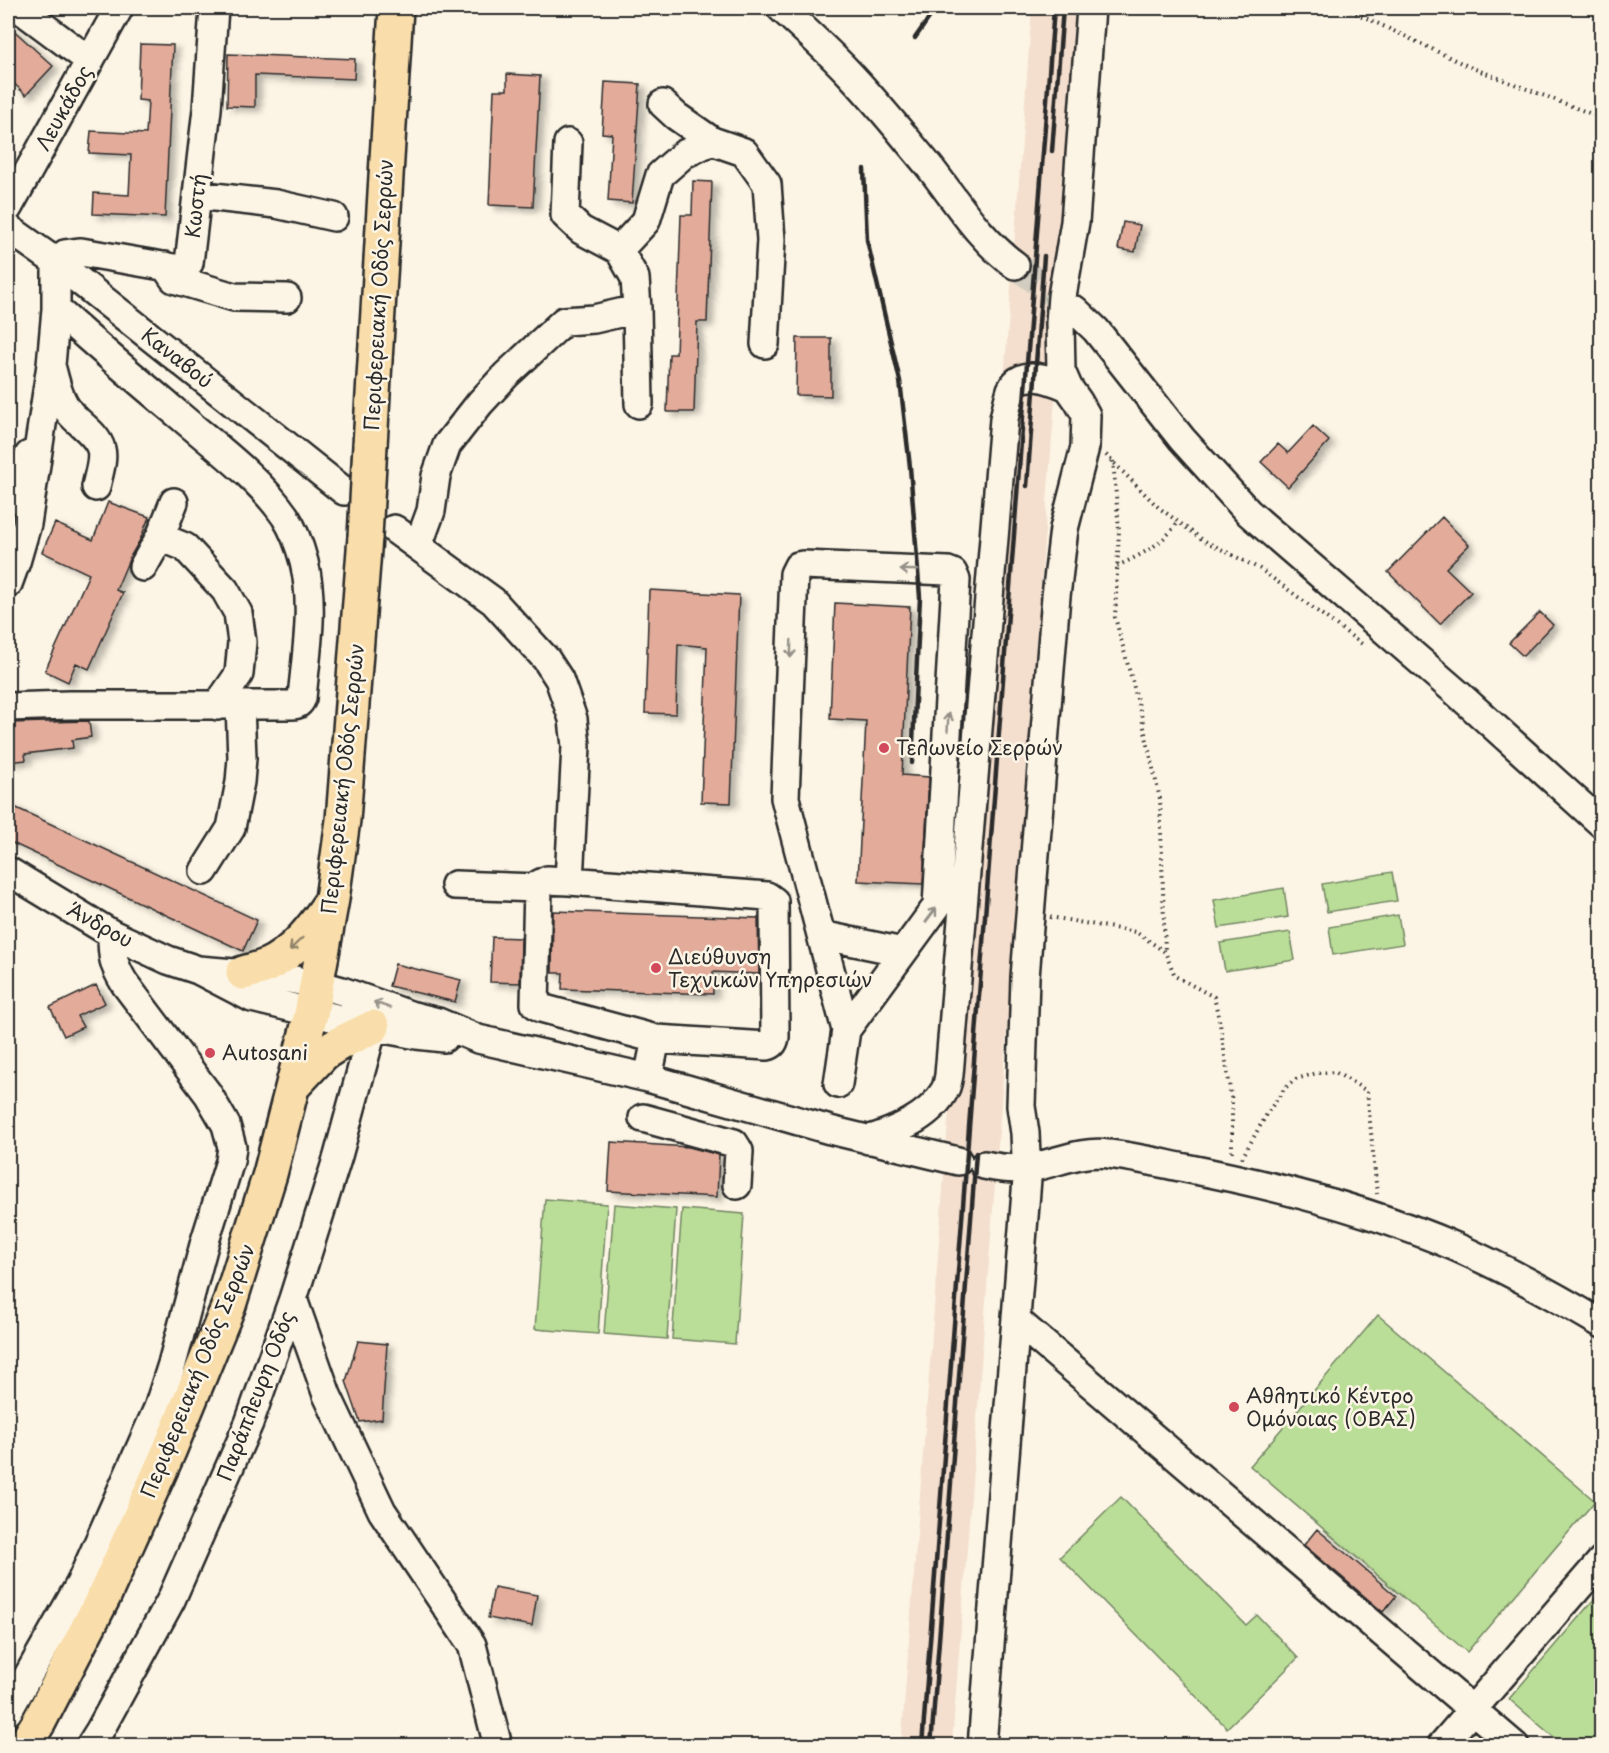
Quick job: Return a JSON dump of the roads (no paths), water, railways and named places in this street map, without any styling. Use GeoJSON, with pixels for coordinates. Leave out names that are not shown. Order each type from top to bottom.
{"type":"FeatureCollection","features":[{"type":"Feature","properties":{"kind":"main road","name":"Περιφερειακή Οδός Σερρών"},"geometry":{"type":"LineString","coordinates":[[24,1746],[39,1722],[104,1596],[151,1493],[229,1305],[261,1207],[294,1085],[314,999],[333,899],[379,533],[370,445],[396,8]]}},
{"type":"Feature","properties":{"kind":"main road"},"geometry":{"type":"LineString","coordinates":[[243,973],[265,967],[284,955],[300,941],[333,899]]}},
{"type":"Feature","properties":{"kind":"main road"},"geometry":{"type":"LineString","coordinates":[[294,1085],[324,1053],[373,1027]]}},
{"type":"Feature","properties":{"kind":"street"},"geometry":{"type":"LineString","coordinates":[[19,8],[90,61]]}},
{"type":"Feature","properties":{"kind":"street","name":"Λευκάδος"},"geometry":{"type":"LineString","coordinates":[[8,208],[119,8]]}},
{"type":"Feature","properties":{"kind":"street","name":"Κωστή"},"geometry":{"type":"LineString","coordinates":[[56,262],[65,254],[81,252],[183,268],[189,263],[207,109],[214,8]]}},
{"type":"Feature","properties":{"kind":"street"},"geometry":{"type":"LineString","coordinates":[[781,8],[847,70],[933,171],[984,239],[1015,265]]}},
{"type":"Feature","properties":{"kind":"street"},"geometry":{"type":"LineString","coordinates":[[982,1746],[1027,1168],[1021,1106],[1024,977],[1056,596],[1064,529],[1080,468],[1085,437],[1086,415],[1068,387],[1061,371],[1060,349],[1062,296],[1076,222],[1091,8]]}},
{"type":"Feature","properties":{"kind":"street"},"geometry":{"type":"LineString","coordinates":[[663,104],[712,141],[744,152],[767,184],[771,240],[765,344]]}},
{"type":"Feature","properties":{"kind":"street"},"geometry":{"type":"LineString","coordinates":[[619,250],[646,221],[660,175],[684,154],[712,141]]}},
{"type":"Feature","properties":{"kind":"street"},"geometry":{"type":"LineString","coordinates":[[568,143],[565,216],[582,230],[619,250],[635,278],[639,404]]}},
{"type":"Feature","properties":{"kind":"street"},"geometry":{"type":"LineString","coordinates":[[197,195],[276,204],[334,217]]}},
{"type":"Feature","properties":{"kind":"street","name":"Καναβού"},"geometry":{"type":"LineString","coordinates":[[8,228],[56,262],[344,491]]}},
{"type":"Feature","properties":{"kind":"street"},"geometry":{"type":"LineString","coordinates":[[8,584],[27,524],[51,365],[56,309],[56,262]]}},
{"type":"Feature","properties":{"kind":"street"},"geometry":{"type":"LineString","coordinates":[[165,266],[174,279],[234,297],[287,298]]}},
{"type":"Feature","properties":{"kind":"street"},"geometry":{"type":"LineString","coordinates":[[8,707],[297,705],[302,698],[309,599],[304,563],[296,537],[286,518],[272,499],[247,474],[56,309]]}},
{"type":"Feature","properties":{"kind":"street"},"geometry":{"type":"LineString","coordinates":[[418,546],[431,511],[436,476],[447,445],[486,396],[564,321],[594,319],[637,309]]}},
{"type":"Feature","properties":{"kind":"street"},"geometry":{"type":"LineString","coordinates":[[1074,310],[1096,330],[1182,439],[1248,512],[1456,692],[1602,824]]}},
{"type":"Feature","properties":{"kind":"street"},"geometry":{"type":"LineString","coordinates":[[51,365],[59,393],[69,412],[84,429],[97,439],[102,452],[96,487]]}},
{"type":"Feature","properties":{"kind":"street"},"geometry":{"type":"LineString","coordinates":[[868,1140],[886,1134],[922,1115],[944,1092],[949,1075],[1004,419],[1011,390],[1017,382],[1026,377],[1051,380],[1068,387]]}},
{"type":"Feature","properties":{"kind":"street"},"geometry":{"type":"LineString","coordinates":[[8,500],[41,429]]}},
{"type":"Feature","properties":{"kind":"street"},"geometry":{"type":"LineString","coordinates":[[143,567],[160,537],[174,502]]}},
{"type":"Feature","properties":{"kind":"street"},"geometry":{"type":"LineString","coordinates":[[379,533],[418,546],[493,601],[546,659],[560,679],[573,719],[576,746],[569,881]]}},
{"type":"Feature","properties":{"kind":"street"},"geometry":{"type":"LineString","coordinates":[[160,537],[185,547],[225,590],[238,613],[242,642],[239,674],[228,706],[242,758],[240,783],[231,828],[204,870]]}},
{"type":"Feature","properties":{"kind":"street"},"geometry":{"type":"LineString","coordinates":[[838,1084],[846,1030],[785,798],[795,569],[803,565],[948,572],[952,573],[956,580],[937,906],[846,1030]]}},
{"type":"Feature","properties":{"kind":"street","name":"Άνδρου"},"geometry":{"type":"LineString","coordinates":[[8,871],[112,934],[168,960],[198,970]]}},
{"type":"Feature","properties":{"kind":"street"},"geometry":{"type":"LineString","coordinates":[[547,880],[767,896],[774,901],[774,1042],[767,1046],[656,1040],[537,1006],[535,1000],[538,888],[539,884],[547,880]]}},
{"type":"Feature","properties":{"kind":"street"},"geometry":{"type":"LineString","coordinates":[[455,885],[538,888]]}},
{"type":"Feature","properties":{"kind":"street"},"geometry":{"type":"LineString","coordinates":[[8,1712],[80,1584],[158,1408],[230,1161],[232,1147],[226,1125],[208,1094],[116,971],[112,958],[112,934]]}},
{"type":"Feature","properties":{"kind":"street"},"geometry":{"type":"LineString","coordinates":[[821,934],[903,952]]}},
{"type":"Feature","properties":{"kind":"street"},"geometry":{"type":"LineString","coordinates":[[198,970],[273,976],[314,999],[373,1027],[434,1038],[478,1039]]}},
{"type":"Feature","properties":{"kind":"street"},"geometry":{"type":"LineString","coordinates":[[198,970],[252,998],[314,999],[350,994],[410,1015],[438,1022],[478,1039],[648,1078],[868,1140],[971,1163],[1000,1168],[1027,1168],[1076,1155],[1097,1153],[1284,1189],[1377,1217],[1458,1248],[1534,1285],[1602,1324]]}},
{"type":"Feature","properties":{"kind":"street","name":"Παράπλευρη Οδός"},"geometry":{"type":"LineString","coordinates":[[90,1746],[171,1600],[249,1423],[293,1299],[338,1156],[373,1027]]}},
{"type":"Feature","properties":{"kind":"street"},"geometry":{"type":"LineString","coordinates":[[648,1078],[656,1040]]}},
{"type":"Feature","properties":{"kind":"street"},"geometry":{"type":"LineString","coordinates":[[674,1126],[683,1088]]}},
{"type":"Feature","properties":{"kind":"street"},"geometry":{"type":"LineString","coordinates":[[644,1118],[734,1143],[739,1151],[737,1185]]}},
{"type":"Feature","properties":{"kind":"street"},"geometry":{"type":"LineString","coordinates":[[293,1299],[327,1395],[382,1511],[472,1645],[498,1746]]}},
{"type":"Feature","properties":{"kind":"street"},"geometry":{"type":"LineString","coordinates":[[1016,1320],[1515,1746]]}},
{"type":"Feature","properties":{"kind":"street"},"geometry":{"type":"LineString","coordinates":[[1440,1746],[1602,1560]]}},
{"type":"Feature","properties":{"kind":"street"},"geometry":{"type":"LineString","coordinates":[[443,1602],[473,1605]]}},
{"type":"Feature","properties":{"kind":"tunnel"},"geometry":{"type":"LineString","coordinates":[[1015,265],[1075,310]]}},
{"type":"Feature","properties":{"kind":"railway"},"geometry":{"type":"LineString","coordinates":[[915,38],[936,8]]}},
{"type":"Feature","properties":{"kind":"railway"},"geometry":{"type":"LineString","coordinates":[[922,1746],[1054,8]]}},
{"type":"Feature","properties":{"kind":"railway"},"geometry":{"type":"LineString","coordinates":[[1052,151],[1063,8]]}},
{"type":"Feature","properties":{"kind":"railway"},"geometry":{"type":"LineString","coordinates":[[864,169],[867,240],[900,381],[910,467],[920,597],[912,763]]}},
{"type":"Feature","properties":{"kind":"railway"},"geometry":{"type":"LineString","coordinates":[[1027,486],[1044,256]]}},
{"type":"Feature","properties":{"kind":"railway"},"geometry":{"type":"LineString","coordinates":[[931,1746],[976,1153]]}},
{"type":"Feature","properties":{"kind":"place","name":"Τελωνείο Σερρών"},"geometry":{"type":"Point","coordinates":[884,748]}},
{"type":"Feature","properties":{"kind":"place","name":"Διεύθυνση Τεχνικών Υπηρεσιών"},"geometry":{"type":"Point","coordinates":[656,968]}},
{"type":"Feature","properties":{"kind":"place","name":"Autosani"},"geometry":{"type":"Point","coordinates":[210,1053]}},
{"type":"Feature","properties":{"kind":"place","name":"Αθλητικό Κέντρο Ομόνοιας (ΟΒΑΣ)"},"geometry":{"type":"Point","coordinates":[1234,1407]}}]}
